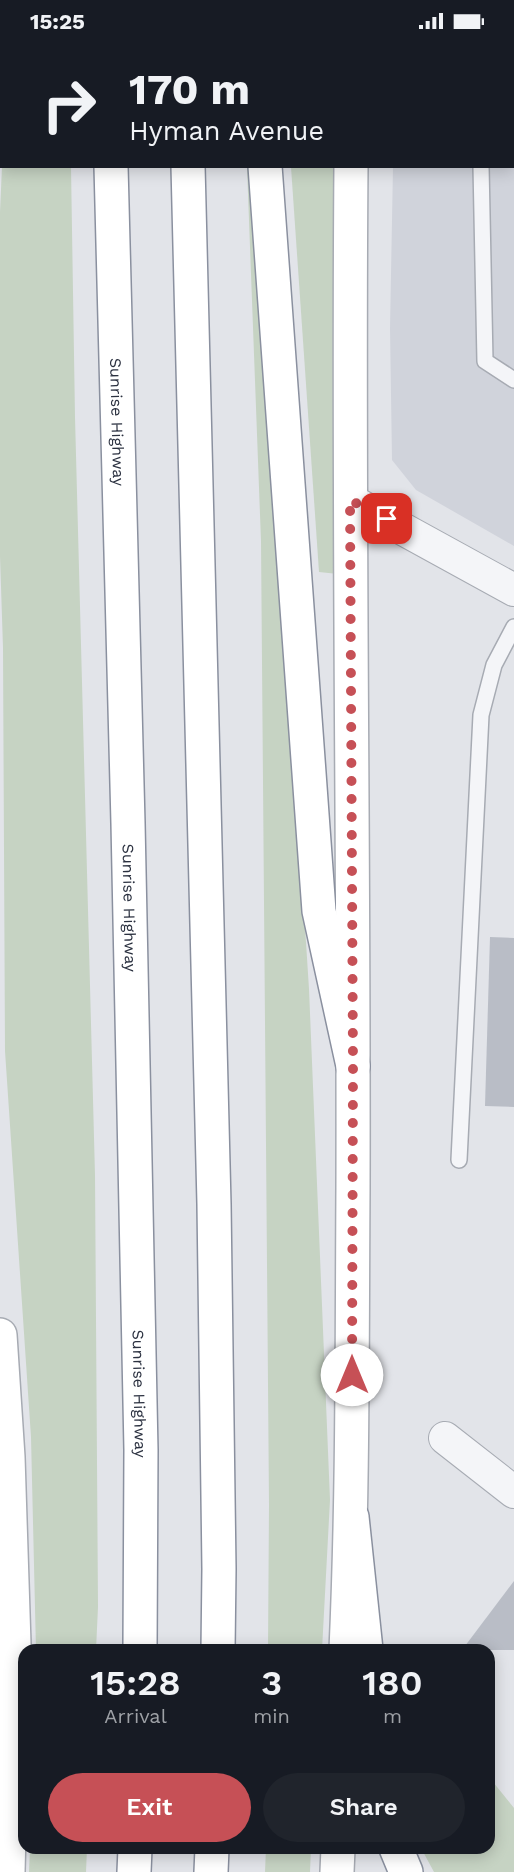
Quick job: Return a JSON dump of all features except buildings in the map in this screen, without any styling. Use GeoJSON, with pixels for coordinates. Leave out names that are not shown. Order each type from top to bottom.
{"type":"FeatureCollection","features":[{"type":"Feature","properties":{"kind":"main road","name":"Sunrise Highway"},"geometry":{"type":"LineString","coordinates":[[111,168],[141,1450],[140,1644]]}},
{"type":"Feature","properties":{"kind":"main road"},"geometry":{"type":"LineString","coordinates":[[188,168],[214,1226],[218,1644]]}},
{"type":"Feature","properties":{"kind":"main road"},"geometry":{"type":"LineString","coordinates":[[265,168],[319,911],[353,1066]]}},
{"type":"Feature","properties":{"kind":"main road"},"geometry":{"type":"LineString","coordinates":[[346,1644],[352,1517],[351,168]]}},
{"type":"Feature","properties":{"kind":"main road"},"geometry":{"type":"LineString","coordinates":[[0,1335],[8,1457],[14,1644],[8,1872]]}},
{"type":"Feature","properties":{"kind":"main road"},"geometry":{"type":"LineString","coordinates":[[352,1517],[365,1644]]}},
{"type":"Feature","properties":{"kind":"main road"},"geometry":{"type":"LineString","coordinates":[[134,1872],[135,1854]]}},
{"type":"Feature","properties":{"kind":"main road"},"geometry":{"type":"LineString","coordinates":[[211,1872],[212,1854]]}},
{"type":"Feature","properties":{"kind":"main road"},"geometry":{"type":"LineString","coordinates":[[337,1872],[338,1854]]}},
{"type":"Feature","properties":{"kind":"main road"},"geometry":{"type":"LineString","coordinates":[[398,1854],[406,1872]]}},
{"type":"Feature","properties":{"kind":"street"},"geometry":{"type":"LineString","coordinates":[[350,500],[514,590]]}},
{"type":"Feature","properties":{"kind":"street"},"geometry":{"type":"LineString","coordinates":[[446,1438],[514,1492]]}},
{"type":"Feature","properties":{"kind":"lane"},"geometry":{"type":"LineString","coordinates":[[481,168],[485,361],[514,380]]}},
{"type":"Feature","properties":{"kind":"lane"},"geometry":{"type":"LineString","coordinates":[[459,1160],[481,715],[494,665],[514,627]]}},
{"type":"Feature","properties":{"kind":"shaded area"},"geometry":{"type":"Polygon","coordinates":[[[393,168],[514,168],[514,546],[416,490],[392,460],[390,328],[393,168]]]}},
{"type":"Feature","properties":{"kind":"green space"},"geometry":{"type":"Polygon","coordinates":[[[2,168],[71,168],[75,417],[95,1175],[98,1607],[96,1644],[36,1644],[31,1437],[5,1051],[3,648],[0,556],[2,168]]]}},
{"type":"Feature","properties":{"kind":"green space"},"geometry":{"type":"Polygon","coordinates":[[[247,168],[251,168],[280,538],[309,989],[330,1500],[322,1644],[268,1644],[269,1505],[261,541],[247,168]]]}},
{"type":"Feature","properties":{"kind":"green space"},"geometry":{"type":"Polygon","coordinates":[[[291,168],[339,168],[338,574],[319,572],[291,168]]]}},
{"type":"Feature","properties":{"kind":"green space"},"geometry":{"type":"Polygon","coordinates":[[[495,1784],[514,1808],[514,1872],[434,1872],[424,1854],[495,1854],[495,1784]]]}},
{"type":"Feature","properties":{"kind":"green space"},"geometry":{"type":"Polygon","coordinates":[[[30,1854],[87,1854],[86,1872],[29,1872],[30,1854]]]}},
{"type":"Feature","properties":{"kind":"green space"},"geometry":{"type":"Polygon","coordinates":[[[266,1854],[311,1854],[310,1872],[265,1872],[266,1854]]]}},
{"type":"Feature","properties":{"kind":"route"},"geometry":{"type":"LineString","coordinates":[[352,1375],[350,500],[387,519]]}}]}
